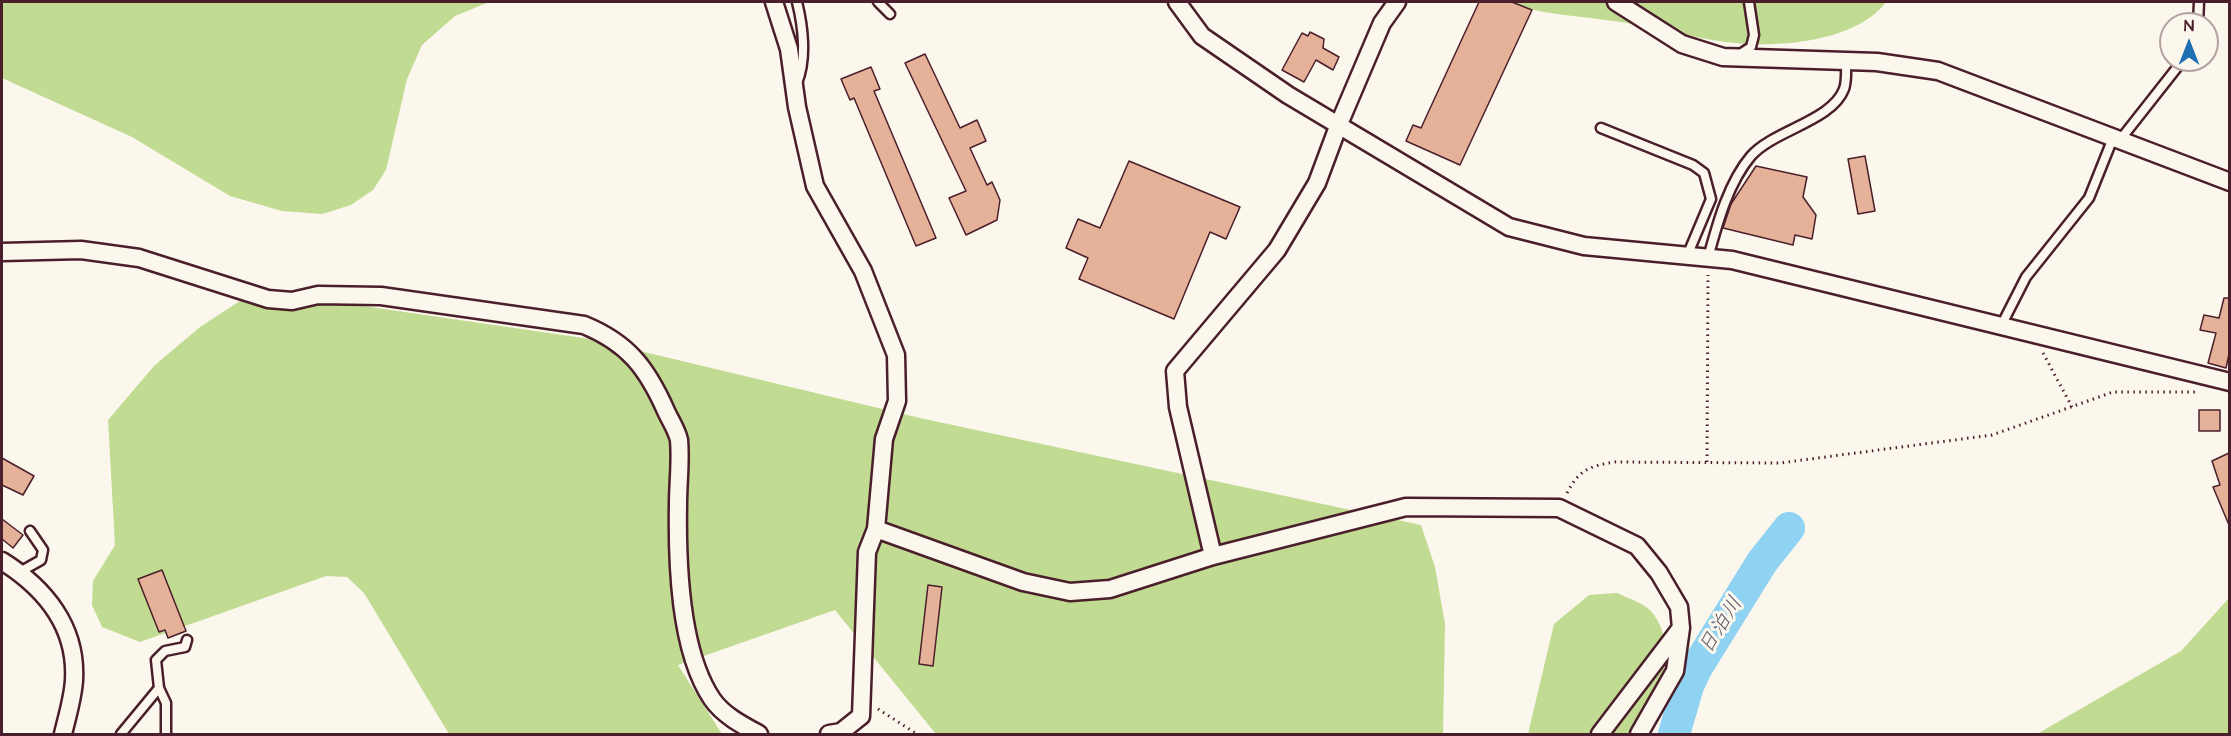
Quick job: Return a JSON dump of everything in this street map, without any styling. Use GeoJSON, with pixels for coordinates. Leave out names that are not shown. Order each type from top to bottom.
{"type":"FeatureCollection","features":[{"type":"Feature","properties":{"kind":"street"},"geometry":{"type":"LineString","coordinates":[[774,2],[789,49],[794,89],[815,186],[863,271],[896,355],[897,401],[884,439],[876,529],[867,552],[864,700],[861,716],[841,732],[829,735]]}},
{"type":"Feature","properties":{"kind":"street"},"geometry":{"type":"LineString","coordinates":[[1177,2],[1202,36],[1288,95],[1509,227],[1584,246],[1732,260],[2229,382]]}},
{"type":"Feature","properties":{"kind":"street"},"geometry":{"type":"LineString","coordinates":[[1213,556],[1178,407],[1175,370],[1278,250],[1317,183],[1339,124],[1382,23],[1397,2]]}},
{"type":"Feature","properties":{"kind":"street"},"geometry":{"type":"LineString","coordinates":[[1616,2],[1682,44],[1723,57],[1846,61],[1938,71],[2229,182]]}},
{"type":"Feature","properties":{"kind":"street"},"geometry":{"type":"LineString","coordinates":[[2,252],[81,250],[139,258],[268,299],[292,301],[318,295],[381,296],[584,325],[609,335],[629,353],[654,384],[679,438],[677,540],[686,630],[699,673],[712,700],[734,720],[759,735]]}},
{"type":"Feature","properties":{"kind":"street"},"geometry":{"type":"LineString","coordinates":[[876,529],[1023,582],[1070,592],[1110,589],[1213,556],[1406,507],[1559,508],[1637,546],[1659,573],[1679,607],[1681,628],[1675,671],[1639,735]]}},
{"type":"Feature","properties":{"kind":"street"},"geometry":{"type":"LineString","coordinates":[[2,561],[47,599],[63,620],[74,650],[74,682],[63,735]]}},
{"type":"Feature","properties":{"kind":"street"},"geometry":{"type":"LineString","coordinates":[[1600,735],[1681,628]]}},
{"type":"Feature","properties":{"kind":"lane"},"geometry":{"type":"LineString","coordinates":[[794,89],[801,71],[802,21],[797,2]]}},
{"type":"Feature","properties":{"kind":"lane"},"geometry":{"type":"LineString","coordinates":[[878,2],[890,14]]}},
{"type":"Feature","properties":{"kind":"lane"},"geometry":{"type":"LineString","coordinates":[[1735,58],[1751,47],[1754,35],[1749,2]]}},
{"type":"Feature","properties":{"kind":"lane"},"geometry":{"type":"LineString","coordinates":[[1708,258],[1723,206],[1750,157],[1767,142],[1828,110],[1844,89],[1846,61]]}},
{"type":"Feature","properties":{"kind":"lane"},"geometry":{"type":"LineString","coordinates":[[2001,326],[2026,277],[2089,198],[2116,139],[2173,72]]}},
{"type":"Feature","properties":{"kind":"lane"},"geometry":{"type":"LineString","coordinates":[[1601,128],[1693,165],[1704,173],[1711,199],[1687,256]]}},
{"type":"Feature","properties":{"kind":"lane"},"geometry":{"type":"LineString","coordinates":[[18,573],[41,560],[43,550],[30,531]]}},
{"type":"Feature","properties":{"kind":"lane"},"geometry":{"type":"LineString","coordinates":[[166,735],[166,703],[159,688],[156,660],[165,651],[185,647],[187,640]]}},
{"type":"Feature","properties":{"kind":"lane"},"geometry":{"type":"LineString","coordinates":[[121,735],[159,688]]}},
{"type":"Feature","properties":{"kind":"path"},"geometry":{"type":"LineString","coordinates":[[1707,462],[1708,258]]}},
{"type":"Feature","properties":{"kind":"path"},"geometry":{"type":"LineString","coordinates":[[2030,333],[2064,389],[2072,407]]}},
{"type":"Feature","properties":{"kind":"path"},"geometry":{"type":"LineString","coordinates":[[1559,508],[1576,476],[1595,465],[1615,462],[1780,464],[1992,435],[2113,392],[2199,392]]}},
{"type":"Feature","properties":{"kind":"path"},"geometry":{"type":"LineString","coordinates":[[864,700],[917,735]]}},
{"type":"Feature","properties":{"kind":"green space"},"geometry":{"type":"Polygon","coordinates":[[[2,2],[489,2],[455,16],[422,45],[407,79],[386,170],[373,190],[351,205],[322,214],[282,211],[230,196],[132,137],[2,78],[2,2]]]}},
{"type":"Feature","properties":{"kind":"green space"},"geometry":{"type":"Polygon","coordinates":[[[1506,2],[1886,2],[1874,15],[1859,24],[1822,38],[1783,43],[1747,44],[1535,10],[1506,2]]]}},
{"type":"Feature","properties":{"kind":"green space"},"geometry":{"type":"Polygon","coordinates":[[[281,294],[590,339],[920,418],[1421,525],[1435,567],[1445,624],[1443,734],[936,734],[835,610],[678,665],[722,734],[449,734],[364,593],[347,577],[326,576],[140,642],[102,627],[92,605],[93,581],[115,545],[108,420],[154,366],[200,327],[243,299],[281,294]]]}},
{"type":"Feature","properties":{"kind":"green space"},"geometry":{"type":"Polygon","coordinates":[[[1617,593],[1647,607],[1659,623],[1664,638],[1664,670],[1650,734],[1528,734],[1554,624],[1589,595],[1617,593]]]}},
{"type":"Feature","properties":{"kind":"green space"},"geometry":{"type":"Polygon","coordinates":[[[2229,598],[2229,734],[2037,734],[2181,651],[2229,598]]]}},
{"type":"Feature","properties":{"kind":"building"},"geometry":{"type":"Polygon","coordinates":[[[1479,2],[1512,2],[1532,10],[1460,165],[1406,141],[1413,125],[1421,128],[1479,2]]]}},
{"type":"Feature","properties":{"kind":"building"},"geometry":{"type":"Polygon","coordinates":[[[1310,32],[1324,39],[1323,48],[1339,57],[1333,70],[1316,60],[1304,82],[1282,70],[1302,33],[1308,36],[1310,32]]]}},
{"type":"Feature","properties":{"kind":"building"},"geometry":{"type":"Polygon","coordinates":[[[925,54],[960,128],[977,120],[986,141],[970,148],[987,185],[992,182],[1000,200],[997,220],[966,235],[949,198],[966,191],[905,63],[925,54]]]}},
{"type":"Feature","properties":{"kind":"building"},"geometry":{"type":"Polygon","coordinates":[[[871,67],[880,89],[874,91],[936,238],[916,246],[854,98],[850,100],[841,79],[871,67]]]}},
{"type":"Feature","properties":{"kind":"building"},"geometry":{"type":"Polygon","coordinates":[[[1865,156],[1875,211],[1858,214],[1848,159],[1865,156]]]}},
{"type":"Feature","properties":{"kind":"building"},"geometry":{"type":"Polygon","coordinates":[[[1129,161],[1240,207],[1226,239],[1210,232],[1174,319],[1079,279],[1088,258],[1066,248],[1078,219],[1100,228],[1129,161]]]}},
{"type":"Feature","properties":{"kind":"building"},"geometry":{"type":"Polygon","coordinates":[[[1756,166],[1807,177],[1803,197],[1816,215],[1812,239],[1795,235],[1793,245],[1723,228],[1731,204],[1756,166]]]}},
{"type":"Feature","properties":{"kind":"building"},"geometry":{"type":"Polygon","coordinates":[[[2224,298],[2229,298],[2229,354],[2226,368],[2208,363],[2216,333],[2200,330],[2204,315],[2219,318],[2224,298]]]}},
{"type":"Feature","properties":{"kind":"building"},"geometry":{"type":"Polygon","coordinates":[[[2199,410],[2220,410],[2220,431],[2199,431],[2199,410]]]}},
{"type":"Feature","properties":{"kind":"building"},"geometry":{"type":"Polygon","coordinates":[[[2229,453],[2229,525],[2213,487],[2220,485],[2212,461],[2229,453]]]}},
{"type":"Feature","properties":{"kind":"building"},"geometry":{"type":"Polygon","coordinates":[[[2,458],[34,476],[23,495],[2,485],[2,458]]]}},
{"type":"Feature","properties":{"kind":"building"},"geometry":{"type":"Polygon","coordinates":[[[2,519],[23,535],[13,548],[2,539],[2,519]]]}},
{"type":"Feature","properties":{"kind":"building"},"geometry":{"type":"Polygon","coordinates":[[[162,570],[186,631],[168,638],[165,630],[159,632],[138,579],[162,570]]]}},
{"type":"Feature","properties":{"kind":"building"},"geometry":{"type":"Polygon","coordinates":[[[928,585],[942,587],[933,666],[919,664],[928,585]]]}},
{"type":"Feature","properties":{"kind":"waterway","name":"日泊川"},"geometry":{"type":"LineString","coordinates":[[1674,734],[1688,686],[1697,667],[1762,562],[1789,528]]}}]}
